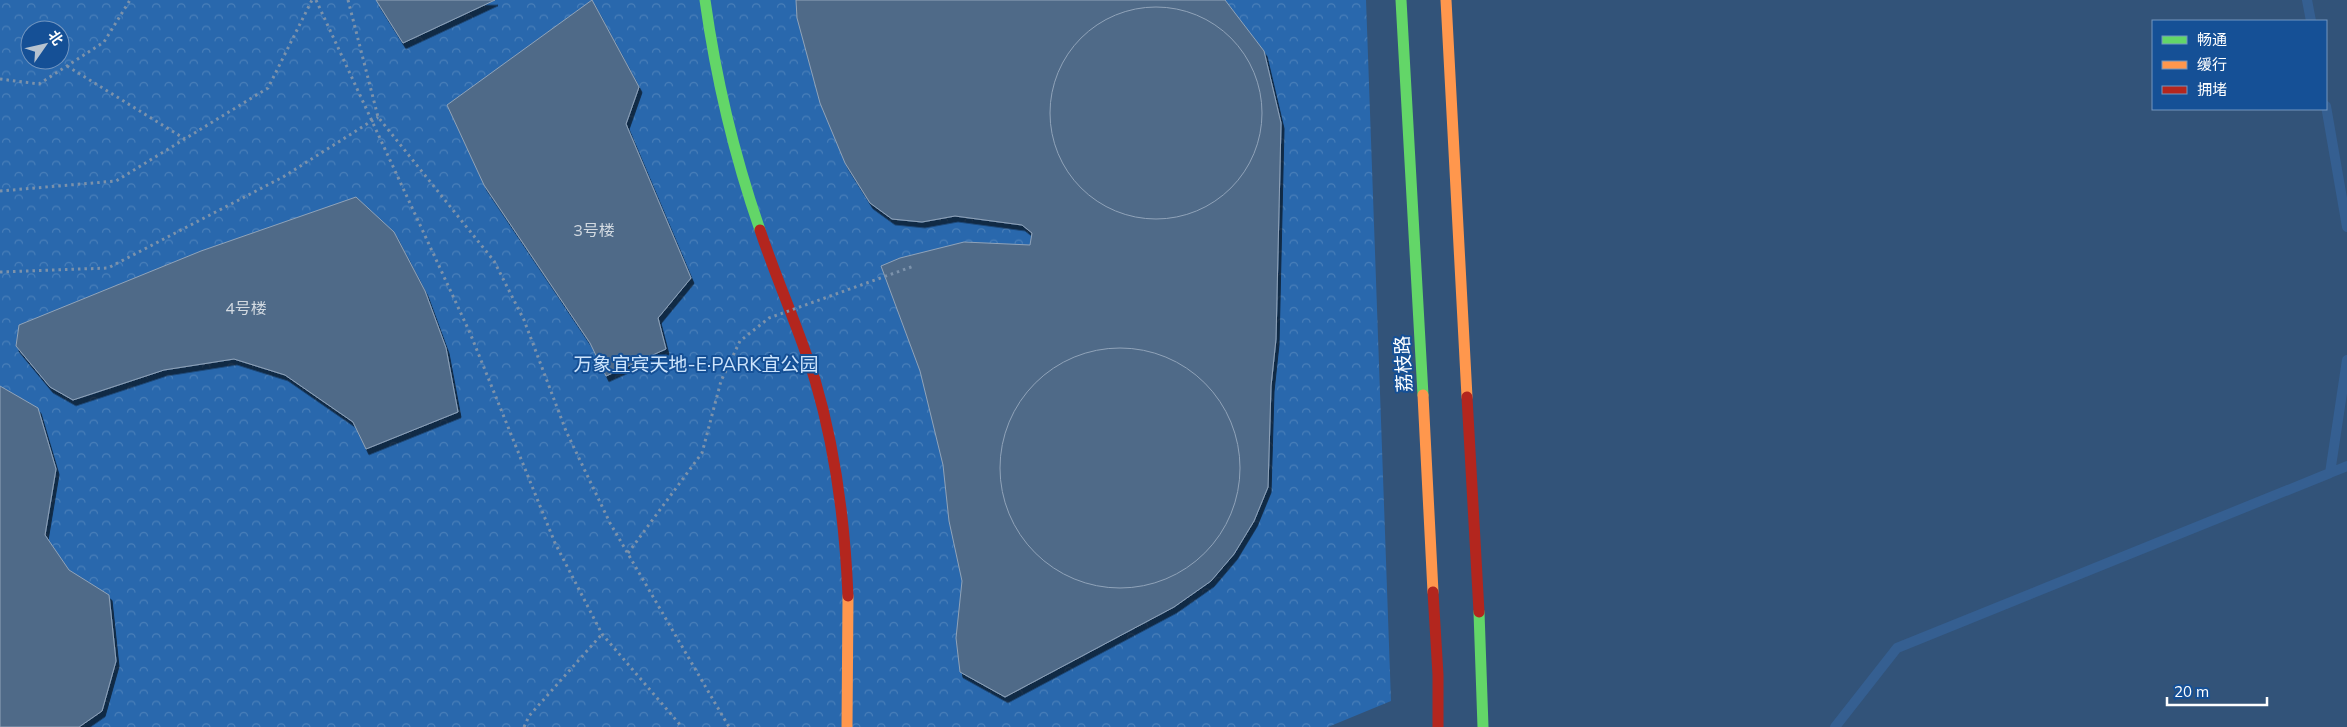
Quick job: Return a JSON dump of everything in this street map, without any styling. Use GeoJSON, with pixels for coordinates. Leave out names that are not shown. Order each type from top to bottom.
{"type":"FeatureCollection","features":[{"type":"Feature","properties":{"kind":"street"},"geometry":{"type":"LineString","coordinates":[[705,0],[711,45],[736,156],[820,397],[838,477],[847,570],[849,679],[847,727]]}},
{"type":"Feature","properties":{"kind":"street","name":"荔枝路"},"geometry":{"type":"LineString","coordinates":[[1402,0],[1438,675],[1438,727]]}},
{"type":"Feature","properties":{"kind":"street"},"geometry":{"type":"LineString","coordinates":[[1446,0],[1482,665],[1483,727]]}},
{"type":"Feature","properties":{"kind":"path"},"geometry":{"type":"LineString","coordinates":[[70,64],[104,42],[130,0]]}},
{"type":"Feature","properties":{"kind":"path"},"geometry":{"type":"LineString","coordinates":[[0,191],[116,181],[185,139],[268,88],[312,0]]}},
{"type":"Feature","properties":{"kind":"path"},"geometry":{"type":"LineString","coordinates":[[316,0],[470,333],[555,543],[602,634],[682,727]]}},
{"type":"Feature","properties":{"kind":"path"},"geometry":{"type":"LineString","coordinates":[[348,0],[378,118],[494,262],[524,320],[566,431],[610,523],[730,727]]}},
{"type":"Feature","properties":{"kind":"path"},"geometry":{"type":"LineString","coordinates":[[70,68],[185,139]]}},
{"type":"Feature","properties":{"kind":"path"},"geometry":{"type":"LineString","coordinates":[[0,79],[39,84],[61,70]]}},
{"type":"Feature","properties":{"kind":"path"},"geometry":{"type":"LineString","coordinates":[[0,272],[108,268],[283,177],[378,118]]}},
{"type":"Feature","properties":{"kind":"path"},"geometry":{"type":"LineString","coordinates":[[628,553],[702,453],[721,381],[740,340],[769,318],[914,266]]}},
{"type":"Feature","properties":{"kind":"path"},"geometry":{"type":"LineString","coordinates":[[524,727],[528,716],[602,634]]}},
{"type":"Feature","properties":{"kind":"green space","name":"万象宜宾天地-E·PARK宜公园"},"geometry":{"type":"Polygon","coordinates":[[[0,0],[1366,0],[1391,701],[1328,727],[0,727],[0,0]]]}},
{"type":"Feature","properties":{"kind":"building"},"geometry":{"type":"Polygon","coordinates":[[[376,0],[495,0],[403,43],[376,0]]]}},
{"type":"Feature","properties":{"kind":"building"},"geometry":{"type":"Polygon","coordinates":[[[592,0],[639,87],[626,124],[691,278],[658,318],[666,349],[606,376],[590,343],[484,185],[447,105],[592,0]]]}},
{"type":"Feature","properties":{"kind":"building"},"geometry":{"type":"Polygon","coordinates":[[[796,0],[1225,0],[1264,51],[1281,123],[1276,339],[1271,386],[1268,487],[1254,521],[1234,554],[1211,581],[1174,607],[1005,697],[960,672],[956,638],[962,581],[949,521],[943,465],[920,371],[881,266],[900,258],[964,242],[1030,245],[1032,233],[1022,225],[955,216],[922,222],[892,219],[870,203],[845,163],[820,103],[797,18],[796,0]]]}},
{"type":"Feature","properties":{"kind":"building"},"geometry":{"type":"Polygon","coordinates":[[[1156,7],[1177,9],[1197,15],[1215,25],[1231,38],[1244,54],[1254,72],[1260,92],[1262,113],[1260,134],[1254,154],[1244,172],[1231,188],[1215,201],[1197,211],[1177,217],[1156,219],[1135,217],[1115,211],[1097,201],[1081,188],[1068,172],[1058,154],[1052,134],[1050,113],[1052,92],[1058,72],[1068,54],[1081,38],[1097,25],[1115,15],[1135,9],[1156,7]]]}},
{"type":"Feature","properties":{"kind":"building"},"geometry":{"type":"Polygon","coordinates":[[[356,197],[394,232],[425,291],[446,348],[458,412],[366,449],[353,422],[285,375],[234,359],[164,370],[73,400],[50,387],[16,346],[19,325],[201,251],[356,197]]]}},
{"type":"Feature","properties":{"kind":"building"},"geometry":{"type":"Polygon","coordinates":[[[1120,348],[1143,350],[1166,357],[1187,368],[1205,383],[1220,401],[1231,422],[1238,445],[1240,468],[1238,491],[1231,514],[1220,535],[1205,553],[1187,568],[1166,579],[1143,586],[1120,588],[1097,586],[1074,579],[1053,568],[1035,553],[1020,535],[1009,514],[1002,491],[1000,468],[1002,445],[1009,422],[1020,401],[1035,383],[1053,368],[1074,357],[1097,350],[1120,348]]]}},
{"type":"Feature","properties":{"kind":"building"},"geometry":{"type":"Polygon","coordinates":[[[0,386],[38,408],[56,469],[45,535],[69,570],[109,595],[116,661],[102,711],[79,727],[0,727],[0,386]]]}},
{"type":"Feature","properties":{"kind":"waterway"},"geometry":{"type":"LineString","coordinates":[[2307,0],[2311,20]]}},
{"type":"Feature","properties":{"kind":"waterway"},"geometry":{"type":"LineString","coordinates":[[2327,110],[2347,227]]}},
{"type":"Feature","properties":{"kind":"waterway"},"geometry":{"type":"LineString","coordinates":[[1835,727],[1897,648],[2330,473],[2347,360]]}},
{"type":"Feature","properties":{"kind":"waterway"},"geometry":{"type":"LineString","coordinates":[[2330,473],[2347,466]]}},
{"type":"Feature","properties":{"kind":"traffic: fast"},"geometry":{"type":"LineString","coordinates":[[705,0],[727,116],[742,174],[760,230]]}},
{"type":"Feature","properties":{"kind":"traffic: fast"},"geometry":{"type":"LineString","coordinates":[[1401,0],[1423,395]]}},
{"type":"Feature","properties":{"kind":"traffic: fast"},"geometry":{"type":"LineString","coordinates":[[1479,612],[1483,727]]}},
{"type":"Feature","properties":{"kind":"traffic: slow"},"geometry":{"type":"LineString","coordinates":[[1446,0],[1467,397]]}},
{"type":"Feature","properties":{"kind":"traffic: slow"},"geometry":{"type":"LineString","coordinates":[[1423,395],[1433,592]]}},
{"type":"Feature","properties":{"kind":"traffic: slow"},"geometry":{"type":"LineString","coordinates":[[847,727],[848,596]]}},
{"type":"Feature","properties":{"kind":"traffic: jam"},"geometry":{"type":"LineString","coordinates":[[760,230],[809,361],[829,433],[842,514],[848,596]]}},
{"type":"Feature","properties":{"kind":"traffic: jam"},"geometry":{"type":"LineString","coordinates":[[1467,397],[1479,612]]}},
{"type":"Feature","properties":{"kind":"traffic: jam"},"geometry":{"type":"LineString","coordinates":[[1433,592],[1438,675],[1438,727]]}}]}
